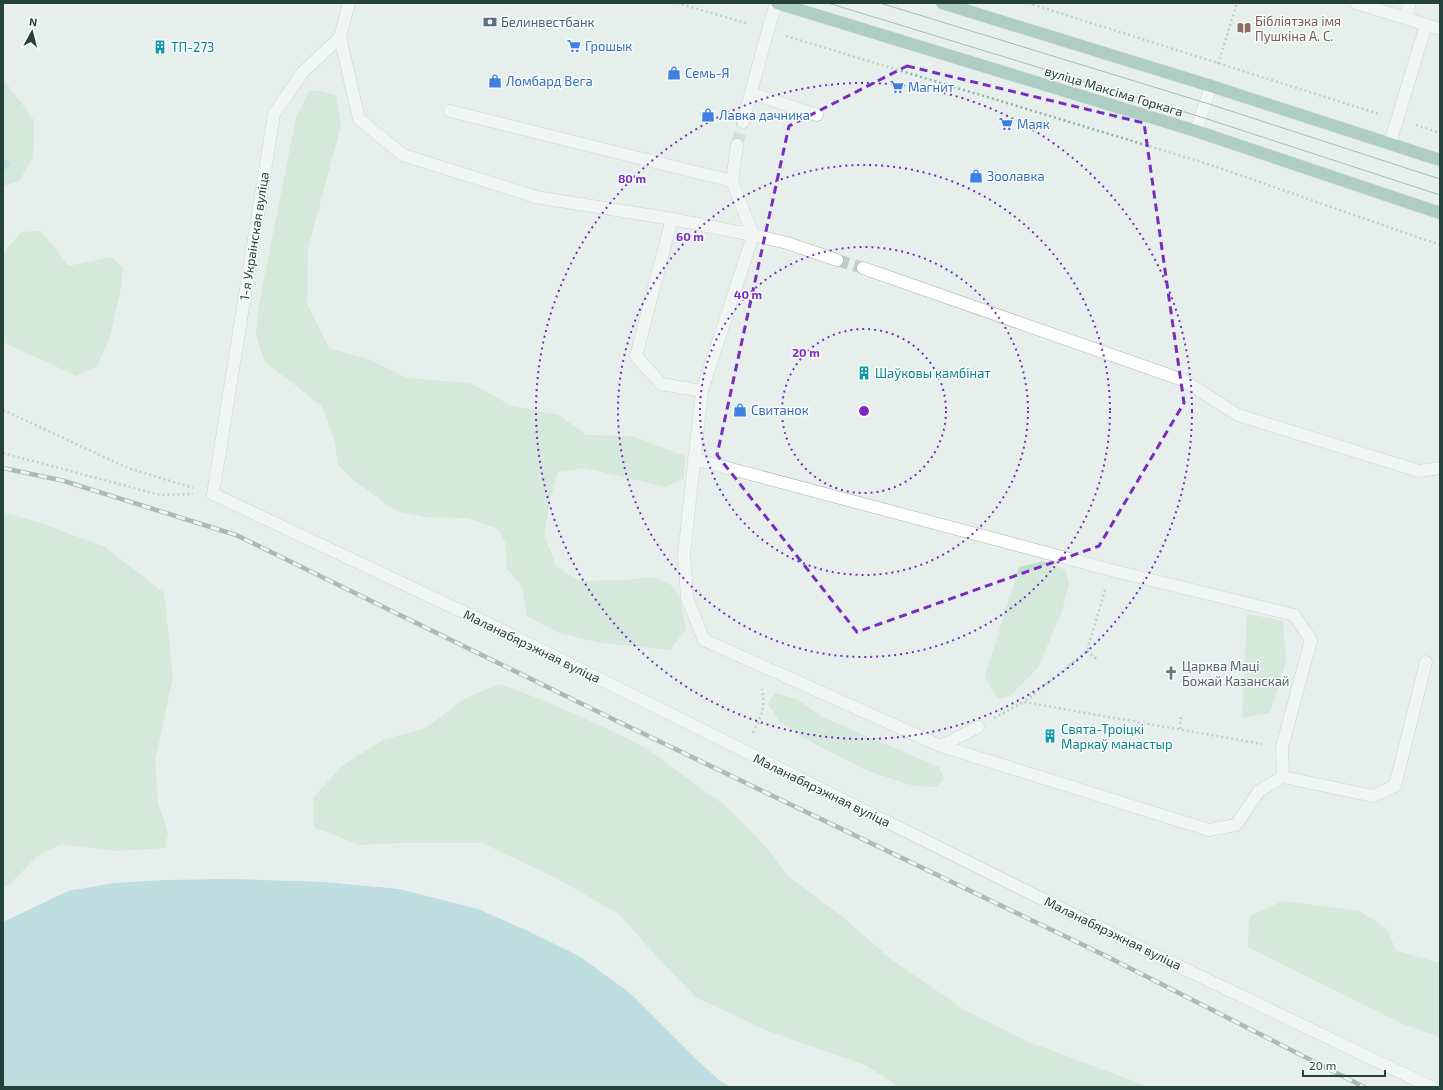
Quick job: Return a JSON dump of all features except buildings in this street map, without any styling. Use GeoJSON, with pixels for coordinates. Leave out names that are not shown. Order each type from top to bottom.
{"type":"FeatureCollection","features":[{"type":"Feature","properties":{"kind":"main road","name":"вуліца Максіма Горкага"},"geometry":{"type":"LineString","coordinates":[[777,3],[1196,131],[1440,213]]}},
{"type":"Feature","properties":{"kind":"main road"},"geometry":{"type":"LineString","coordinates":[[942,3],[1211,86],[1440,160]]}},
{"type":"Feature","properties":{"kind":"street"},"geometry":{"type":"LineString","coordinates":[[349,3],[340,37],[359,119],[403,155],[536,197],[672,219],[753,235],[787,243],[837,260]]}},
{"type":"Feature","properties":{"kind":"street"},"geometry":{"type":"LineString","coordinates":[[743,122],[768,30],[777,3]]}},
{"type":"Feature","properties":{"kind":"street"},"geometry":{"type":"LineString","coordinates":[[1356,3],[1440,29]]}},
{"type":"Feature","properties":{"kind":"street"},"geometry":{"type":"LineString","coordinates":[[1405,18],[1410,3]]}},
{"type":"Feature","properties":{"kind":"street"},"geometry":{"type":"LineString","coordinates":[[1390,144],[1426,25]]}},
{"type":"Feature","properties":{"kind":"street","name":"1-я Украінская вуліца"},"geometry":{"type":"LineString","coordinates":[[213,494],[274,114],[302,73],[340,37]]}},
{"type":"Feature","properties":{"kind":"street"},"geometry":{"type":"LineString","coordinates":[[1196,131],[1211,86]]}},
{"type":"Feature","properties":{"kind":"street"},"geometry":{"type":"LineString","coordinates":[[751,93],[816,115]]}},
{"type":"Feature","properties":{"kind":"street"},"geometry":{"type":"LineString","coordinates":[[450,111],[732,181]]}},
{"type":"Feature","properties":{"kind":"street"},"geometry":{"type":"LineString","coordinates":[[737,145],[732,181],[753,235],[702,391],[684,554],[687,598],[704,640],[941,746],[1209,830],[1236,825],[1259,791],[1283,777],[1373,796],[1395,786],[1426,662]]}},
{"type":"Feature","properties":{"kind":"street"},"geometry":{"type":"LineString","coordinates":[[672,219],[636,356],[661,384],[702,391]]}},
{"type":"Feature","properties":{"kind":"street"},"geometry":{"type":"LineString","coordinates":[[863,268],[1184,380],[1238,415],[1419,471],[1440,468]]}},
{"type":"Feature","properties":{"kind":"street"},"geometry":{"type":"LineString","coordinates":[[694,459],[1111,570],[1294,615],[1311,640],[1282,747],[1283,777]]}},
{"type":"Feature","properties":{"kind":"street","name":"Маланабярэжная вуліца"},"geometry":{"type":"LineString","coordinates":[[213,494],[495,627],[1118,936],[1431,1087]]}},
{"type":"Feature","properties":{"kind":"street"},"geometry":{"type":"LineString","coordinates":[[941,746],[978,727]]}},
{"type":"Feature","properties":{"kind":"path"},"geometry":{"type":"LineString","coordinates":[[677,3],[1208,164],[1440,245]]}},
{"type":"Feature","properties":{"kind":"path"},"geometry":{"type":"LineString","coordinates":[[1028,3],[1440,133]]}},
{"type":"Feature","properties":{"kind":"path"},"geometry":{"type":"LineString","coordinates":[[1211,86],[1237,3]]}},
{"type":"Feature","properties":{"kind":"path"},"geometry":{"type":"LineString","coordinates":[[3,410],[128,468],[213,494]]}},
{"type":"Feature","properties":{"kind":"path"},"geometry":{"type":"LineString","coordinates":[[3,453],[160,495],[213,494]]}},
{"type":"Feature","properties":{"kind":"path"},"geometry":{"type":"LineString","coordinates":[[978,727],[1024,702],[1087,651],[1111,570]]}},
{"type":"Feature","properties":{"kind":"path"},"geometry":{"type":"LineString","coordinates":[[1087,651],[1098,660]]}},
{"type":"Feature","properties":{"kind":"path"},"geometry":{"type":"LineString","coordinates":[[753,734],[764,711],[764,700]]}},
{"type":"Feature","properties":{"kind":"path"},"geometry":{"type":"LineString","coordinates":[[1024,702],[1282,747]]}},
{"type":"Feature","properties":{"kind":"path"},"geometry":{"type":"LineString","coordinates":[[1180,729],[1181,715]]}},
{"type":"Feature","properties":{"kind":"highlighted area"},"geometry":{"type":"Polygon","coordinates":[[[907,66],[1144,123],[1184,403],[1099,546],[857,632],[717,455],[789,126],[907,66]]]}},
{"type":"Feature","properties":{"kind":"green space"},"geometry":{"type":"Polygon","coordinates":[[[3,81],[34,120],[33,158],[19,181],[3,186],[3,81]]]}},
{"type":"Feature","properties":{"kind":"green space"},"geometry":{"type":"Polygon","coordinates":[[[309,91],[318,91],[336,95],[341,126],[308,248],[307,304],[329,348],[368,359],[407,378],[470,383],[512,406],[559,415],[586,435],[632,436],[685,456],[684,478],[666,487],[585,468],[558,472],[551,496],[544,535],[556,566],[579,581],[626,580],[654,577],[670,584],[680,597],[686,629],[670,650],[602,643],[559,633],[527,616],[522,586],[507,569],[506,544],[498,529],[468,518],[426,517],[396,511],[355,481],[338,465],[335,442],[322,406],[265,362],[256,335],[259,304],[296,118],[309,91]]]}},
{"type":"Feature","properties":{"kind":"green space"},"geometry":{"type":"Polygon","coordinates":[[[41,231],[68,266],[111,257],[123,268],[120,293],[110,337],[97,366],[77,376],[3,342],[3,253],[21,232],[41,231]]]}},
{"type":"Feature","properties":{"kind":"green space"},"geometry":{"type":"Polygon","coordinates":[[[3,512],[35,521],[105,547],[164,593],[173,677],[155,761],[158,803],[168,833],[165,848],[117,851],[61,844],[37,856],[11,883],[3,887],[3,512]]]}},
{"type":"Feature","properties":{"kind":"green space"},"geometry":{"type":"Polygon","coordinates":[[[1043,561],[1065,570],[1069,584],[1062,611],[1038,668],[1011,695],[999,699],[992,691],[985,676],[1019,567],[1043,561]]]}},
{"type":"Feature","properties":{"kind":"green space"},"geometry":{"type":"Polygon","coordinates":[[[1247,614],[1283,621],[1286,661],[1270,713],[1242,718],[1247,614]]]}},
{"type":"Feature","properties":{"kind":"green space"},"geometry":{"type":"Polygon","coordinates":[[[499,684],[537,698],[595,723],[644,747],[727,807],[766,847],[789,877],[844,918],[892,960],[965,1010],[1029,1042],[1149,1087],[900,1087],[865,1065],[768,1031],[697,998],[656,956],[619,914],[556,878],[482,843],[399,843],[360,845],[314,827],[313,798],[342,766],[383,740],[426,728],[466,698],[499,684]]]}},
{"type":"Feature","properties":{"kind":"green space"},"geometry":{"type":"Polygon","coordinates":[[[775,693],[798,700],[824,718],[939,767],[944,779],[936,787],[914,786],[868,771],[816,745],[780,722],[768,704],[775,693]]]}},
{"type":"Feature","properties":{"kind":"green space"},"geometry":{"type":"Polygon","coordinates":[[[1283,901],[1359,911],[1385,927],[1397,951],[1440,963],[1440,1037],[1403,1024],[1248,947],[1249,916],[1283,901]]]}},
{"type":"Feature","properties":{"kind":"water"},"geometry":{"type":"Polygon","coordinates":[[[233,879],[324,882],[399,889],[478,909],[579,956],[630,993],[698,1061],[719,1080],[730,1087],[3,1087],[3,922],[68,891],[115,883],[166,880],[233,879]]]}},
{"type":"Feature","properties":{"kind":"tunnel"},"geometry":{"type":"LineString","coordinates":[[737,145],[743,122]]}},
{"type":"Feature","properties":{"kind":"tunnel"},"geometry":{"type":"LineString","coordinates":[[837,260],[863,268]]}},
{"type":"Feature","properties":{"kind":"tram line"},"geometry":{"type":"LineString","coordinates":[[828,3],[1201,117],[1440,195]]}},
{"type":"Feature","properties":{"kind":"tram line"},"geometry":{"type":"LineString","coordinates":[[880,3],[1206,103],[1440,179]]}},
{"type":"Feature","properties":{"kind":"railway"},"geometry":{"type":"LineString","coordinates":[[3,468],[64,481],[236,535],[617,721],[1106,956],[1364,1087]]}},
{"type":"Feature","properties":{"kind":"place","name":"Белинвестбанк"},"geometry":{"type":"Point","coordinates":[490,22]}},
{"type":"Feature","properties":{"kind":"place","name":"Бібліятэка імя Пушкіна А. С."},"geometry":{"type":"Point","coordinates":[1244,28]}},
{"type":"Feature","properties":{"kind":"place","name":"Грошык"},"geometry":{"type":"Point","coordinates":[574,46]}},
{"type":"Feature","properties":{"kind":"place","name":"ТП-273"},"geometry":{"type":"Point","coordinates":[160,47]}},
{"type":"Feature","properties":{"kind":"place","name":"Семь-Я"},"geometry":{"type":"Point","coordinates":[674,73]}},
{"type":"Feature","properties":{"kind":"place","name":"Ломбард Вега"},"geometry":{"type":"Point","coordinates":[495,81]}},
{"type":"Feature","properties":{"kind":"place","name":"Магнит"},"geometry":{"type":"Point","coordinates":[897,87]}},
{"type":"Feature","properties":{"kind":"place","name":"Лавка дачника"},"geometry":{"type":"Point","coordinates":[708,115]}},
{"type":"Feature","properties":{"kind":"place","name":"Маяк"},"geometry":{"type":"Point","coordinates":[1006,124]}},
{"type":"Feature","properties":{"kind":"place","name":"Зоолавка"},"geometry":{"type":"Point","coordinates":[976,176]}},
{"type":"Feature","properties":{"kind":"place","name":"Шаўковы камбінат"},"geometry":{"type":"Point","coordinates":[864,373]}},
{"type":"Feature","properties":{"kind":"place","name":"Свитанок"},"geometry":{"type":"Point","coordinates":[740,410]}},
{"type":"Feature","properties":{"kind":"place","name":"Царква Маці Божай Казанскай"},"geometry":{"type":"Point","coordinates":[1171,673]}},
{"type":"Feature","properties":{"kind":"place","name":"Свята-Троіцкі Маркаў манастыр"},"geometry":{"type":"Point","coordinates":[1050,736]}}]}
